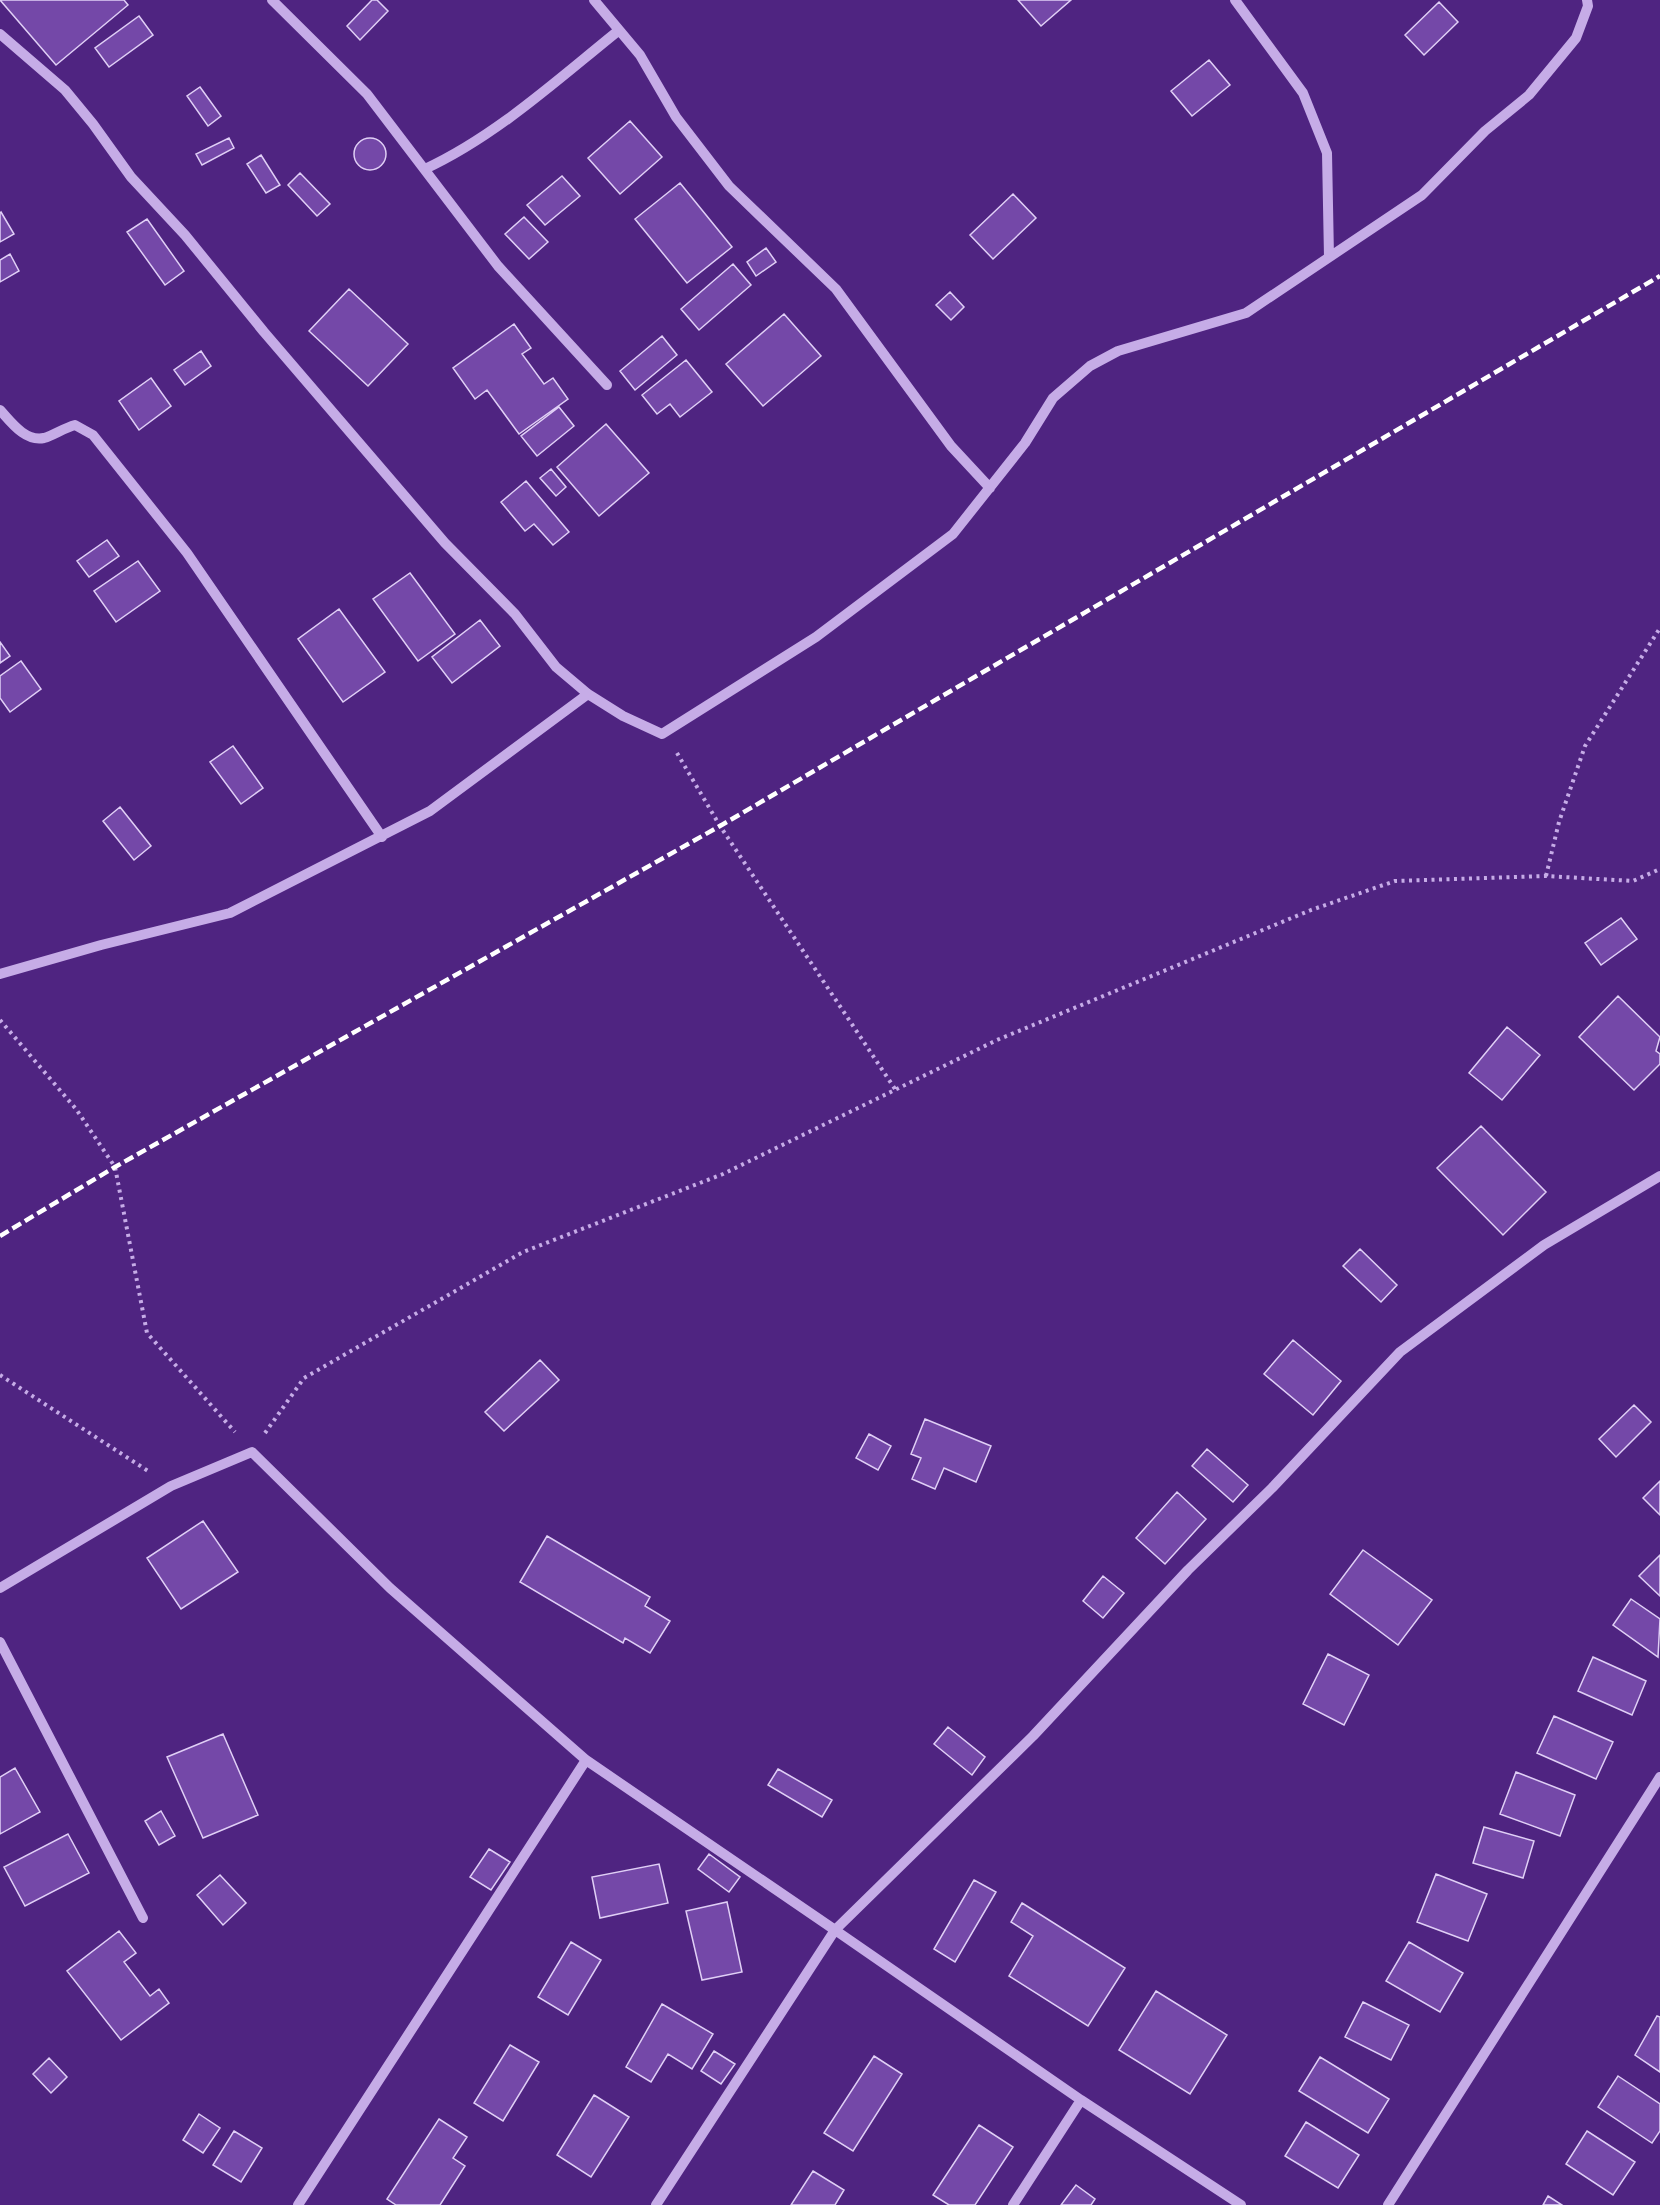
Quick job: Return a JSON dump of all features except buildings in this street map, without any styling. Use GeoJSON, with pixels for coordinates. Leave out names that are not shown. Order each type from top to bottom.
{"type":"FeatureCollection","features":[{"type":"Feature","properties":{"kind":"street"},"geometry":{"type":"LineString","coordinates":[[272,0],[367,94],[498,266],[607,385]]}},
{"type":"Feature","properties":{"kind":"street"},"geometry":{"type":"LineString","coordinates":[[594,0],[640,55],[676,117],[729,186],[836,289],[951,446],[990,488]]}},
{"type":"Feature","properties":{"kind":"street"},"geometry":{"type":"LineString","coordinates":[[1235,0],[1303,93],[1327,153],[1329,257]]}},
{"type":"Feature","properties":{"kind":"street"},"geometry":{"type":"LineString","coordinates":[[0,34],[65,90],[131,177],[185,235],[445,543],[515,614],[556,667],[588,694],[622,716],[662,734],[816,637],[953,534],[1025,444],[1053,398],[1090,366],[1118,351],[1246,313],[1422,195],[1485,131],[1529,95],[1576,38],[1588,6],[1587,0]]}},
{"type":"Feature","properties":{"kind":"street"},"geometry":{"type":"LineString","coordinates":[[425,169],[444,160],[515,114],[618,31]]}},
{"type":"Feature","properties":{"kind":"street"},"geometry":{"type":"LineString","coordinates":[[0,410],[14,426],[30,437],[44,438],[58,429],[75,425],[93,435],[187,553],[381,837]]}},
{"type":"Feature","properties":{"kind":"street"},"geometry":{"type":"LineString","coordinates":[[0,974],[101,945],[230,914],[429,811],[588,694]]}},
{"type":"Feature","properties":{"kind":"street"},"geometry":{"type":"LineString","coordinates":[[656,2205],[835,1930],[1033,1736],[1188,1570],[1272,1488],[1400,1352],[1544,1245],[1660,1176]]}},
{"type":"Feature","properties":{"kind":"street"},"geometry":{"type":"LineString","coordinates":[[0,1588],[171,1486],[252,1452],[390,1588],[586,1760],[1081,2100],[1241,2205]]}},
{"type":"Feature","properties":{"kind":"street"},"geometry":{"type":"LineString","coordinates":[[0,1642],[143,1918]]}},
{"type":"Feature","properties":{"kind":"street"},"geometry":{"type":"LineString","coordinates":[[298,2205],[586,1760]]}},
{"type":"Feature","properties":{"kind":"street"},"geometry":{"type":"LineString","coordinates":[[1388,2205],[1660,1777]]}},
{"type":"Feature","properties":{"kind":"street"},"geometry":{"type":"LineString","coordinates":[[1013,2205],[1081,2100]]}},
{"type":"Feature","properties":{"kind":"path"},"geometry":{"type":"LineString","coordinates":[[1546,876],[1559,822],[1585,746],[1660,628]]}},
{"type":"Feature","properties":{"kind":"path"},"geometry":{"type":"LineString","coordinates":[[662,734],[670,741],[720,826],[895,1089]]}},
{"type":"Feature","properties":{"kind":"path"},"geometry":{"type":"LineString","coordinates":[[0,1020],[76,1109],[115,1167],[147,1333],[252,1452],[303,1378],[523,1252],[723,1174],[997,1040],[1311,910],[1395,881],[1546,876],[1633,881],[1660,869]]}},
{"type":"Feature","properties":{"kind":"path"},"geometry":{"type":"LineString","coordinates":[[0,1376],[171,1486]]}},
{"type":"Feature","properties":{"kind":"railway"},"geometry":{"type":"LineString","coordinates":[[0,1236],[115,1167],[720,826],[1660,276]]}}]}
